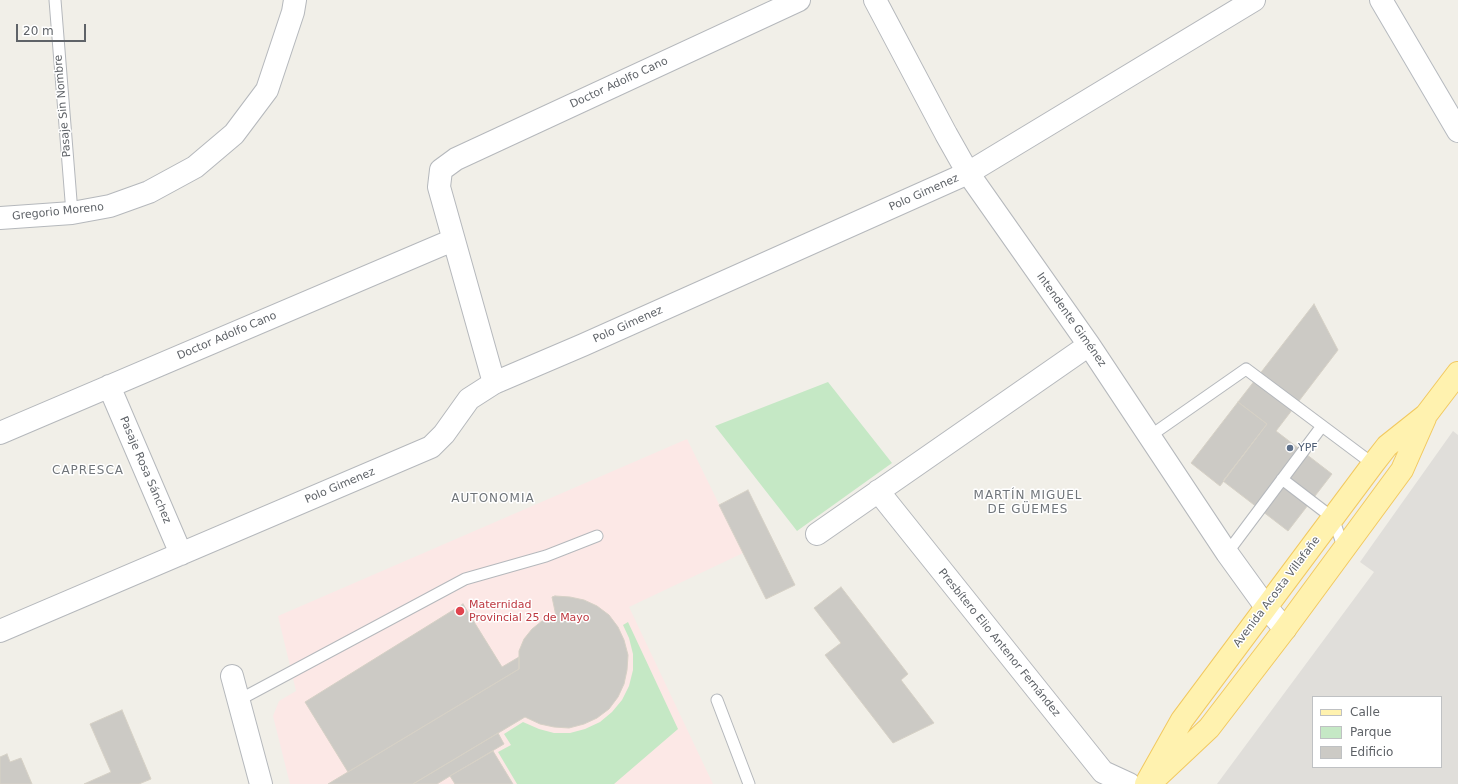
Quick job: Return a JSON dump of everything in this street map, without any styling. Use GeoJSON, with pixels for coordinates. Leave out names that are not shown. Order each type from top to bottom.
{"type":"FeatureCollection","features":[{"type":"Feature","properties":{"kind":"main road","name":"Avenida Acosta Villafañe"},"geometry":{"type":"LineString","coordinates":[[1148,784],[1209,728],[1285,629],[1402,470],[1426,415],[1458,373]]}},
{"type":"Feature","properties":{"kind":"main road","name":"Avenida Acosta Villafañe"},"geometry":{"type":"LineString","coordinates":[[1148,784],[1182,720],[1373,464],[1387,446],[1426,415]]}},
{"type":"Feature","properties":{"kind":"street","name":"Gregorio Moreno"},"geometry":{"type":"LineString","coordinates":[[0,218],[72,213],[110,206],[149,192],[195,166],[234,134],[267,90],[293,12],[295,0]]}},
{"type":"Feature","properties":{"kind":"street","name":"Doctor Adolfo Cano"},"geometry":{"type":"LineString","coordinates":[[0,433],[453,240],[439,187],[441,170],[456,159],[800,0]]}},
{"type":"Feature","properties":{"kind":"street","name":"Intendente Giménez"},"geometry":{"type":"LineString","coordinates":[[875,0],[968,173],[1089,345],[1227,553],[1266,607],[1285,629]]}},
{"type":"Feature","properties":{"kind":"street","name":"Polo Gimenez"},"geometry":{"type":"LineString","coordinates":[[0,631],[431,447],[444,434],[468,399],[494,383],[583,345],[968,173],[1254,0]]}},
{"type":"Feature","properties":{"kind":"street"},"geometry":{"type":"LineString","coordinates":[[1381,0],[1458,131]]}},
{"type":"Feature","properties":{"kind":"street"},"geometry":{"type":"LineString","coordinates":[[453,240],[494,383]]}},
{"type":"Feature","properties":{"kind":"street"},"geometry":{"type":"LineString","coordinates":[[817,534],[1089,345]]}},
{"type":"Feature","properties":{"kind":"street","name":"Pasaje Rosa Sánchez"},"geometry":{"type":"LineString","coordinates":[[109,386],[181,554]]}},
{"type":"Feature","properties":{"kind":"street","name":"Presbítero Elio Antenor Fernández"},"geometry":{"type":"LineString","coordinates":[[878,491],[1103,772],[1129,784]]}},
{"type":"Feature","properties":{"kind":"street"},"geometry":{"type":"LineString","coordinates":[[232,676],[261,784]]}},
{"type":"Feature","properties":{"kind":"lane","name":"Pasaje Sin Nombre"},"geometry":{"type":"LineString","coordinates":[[55,0],[72,213]]}},
{"type":"Feature","properties":{"kind":"lane"},"geometry":{"type":"LineString","coordinates":[[1150,436],[1246,369],[1373,464]]}},
{"type":"Feature","properties":{"kind":"lane"},"geometry":{"type":"LineString","coordinates":[[1227,553],[1322,426]]}},
{"type":"Feature","properties":{"kind":"lane"},"geometry":{"type":"LineString","coordinates":[[1282,479],[1333,518],[1344,549]]}},
{"type":"Feature","properties":{"kind":"lane"},"geometry":{"type":"LineString","coordinates":[[239,700],[465,579],[546,556],[597,536]]}},
{"type":"Feature","properties":{"kind":"lane"},"geometry":{"type":"LineString","coordinates":[[717,700],[749,784]]}},
{"type":"Feature","properties":{"kind":"shaded area"},"geometry":{"type":"Polygon","coordinates":[[[1453,431],[1458,435],[1458,784],[1217,784],[1374,572],[1360,562],[1453,431]]]}},
{"type":"Feature","properties":{"kind":"shaded area","name":"Maternidad Provincial 25 de Mayo"},"geometry":{"type":"Polygon","coordinates":[[[687,439],[743,553],[629,607],[713,784],[290,784],[273,716],[279,701],[296,691],[278,616],[687,439]]]}},
{"type":"Feature","properties":{"kind":"green space"},"geometry":{"type":"Polygon","coordinates":[[[828,382],[892,463],[797,531],[715,426],[828,382]]]}},
{"type":"Feature","properties":{"kind":"green space"},"geometry":{"type":"Polygon","coordinates":[[[628,622],[678,729],[614,784],[517,784],[498,752],[511,745],[504,734],[523,722],[539,729],[554,733],[570,733],[585,729],[600,722],[612,712],[622,700],[629,686],[633,670],[633,654],[629,638],[623,625],[628,622]]]}},
{"type":"Feature","properties":{"kind":"building"},"geometry":{"type":"Polygon","coordinates":[[[1314,304],[1338,350],[1276,431],[1332,474],[1288,531],[1223,481],[1267,424],[1238,402],[1314,304]]]}},
{"type":"Feature","properties":{"kind":"building"},"geometry":{"type":"Polygon","coordinates":[[[1238,402],[1267,424],[1220,486],[1191,463],[1238,402]]]}},
{"type":"Feature","properties":{"kind":"building"},"geometry":{"type":"Polygon","coordinates":[[[748,490],[795,585],[766,599],[719,505],[748,490]]]}},
{"type":"Feature","properties":{"kind":"building"},"geometry":{"type":"Polygon","coordinates":[[[841,587],[908,674],[901,680],[934,723],[893,743],[825,655],[841,643],[814,608],[841,587]]]}},
{"type":"Feature","properties":{"kind":"building"},"geometry":{"type":"Polygon","coordinates":[[[555,596],[584,600],[597,606],[609,615],[618,627],[624,640],[628,655],[627,670],[624,684],[618,697],[609,709],[597,718],[584,724],[569,728],[540,724],[525,717],[413,784],[328,784],[519,669],[519,651],[524,639],[532,629],[542,621],[556,616],[552,597],[555,596]]]}},
{"type":"Feature","properties":{"kind":"building"},"geometry":{"type":"Polygon","coordinates":[[[463,604],[502,667],[519,657],[519,669],[348,772],[305,702],[463,604]]]}},
{"type":"Feature","properties":{"kind":"building"},"geometry":{"type":"Polygon","coordinates":[[[122,710],[151,779],[139,784],[84,784],[111,772],[90,724],[122,710]]]}},
{"type":"Feature","properties":{"kind":"building"},"geometry":{"type":"Polygon","coordinates":[[[498,733],[504,744],[437,784],[413,784],[498,733]]]}},
{"type":"Feature","properties":{"kind":"building"},"geometry":{"type":"Polygon","coordinates":[[[493,751],[513,784],[455,784],[450,776],[493,751]]]}},
{"type":"Feature","properties":{"kind":"building"},"geometry":{"type":"Polygon","coordinates":[[[7,754],[10,762],[21,758],[32,784],[0,784],[0,757],[7,754]]]}},
{"type":"Feature","properties":{"kind":"place","name":"YPF"},"geometry":{"type":"Point","coordinates":[1290,448]}},
{"type":"Feature","properties":{"kind":"place","name":"Maternidad Provincial 25 de Mayo"},"geometry":{"type":"Point","coordinates":[460,611]}},
{"type":"Feature","properties":{"kind":"district","name":"CAPRESCA"},"geometry":{"type":"Point","coordinates":[88,471]}},
{"type":"Feature","properties":{"kind":"district","name":"AUTONOMIA"},"geometry":{"type":"Point","coordinates":[493,499]}},
{"type":"Feature","properties":{"kind":"district","name":"MARTÍN MIGUEL DE GÜEMES"},"geometry":{"type":"Point","coordinates":[1028,503]}}]}
